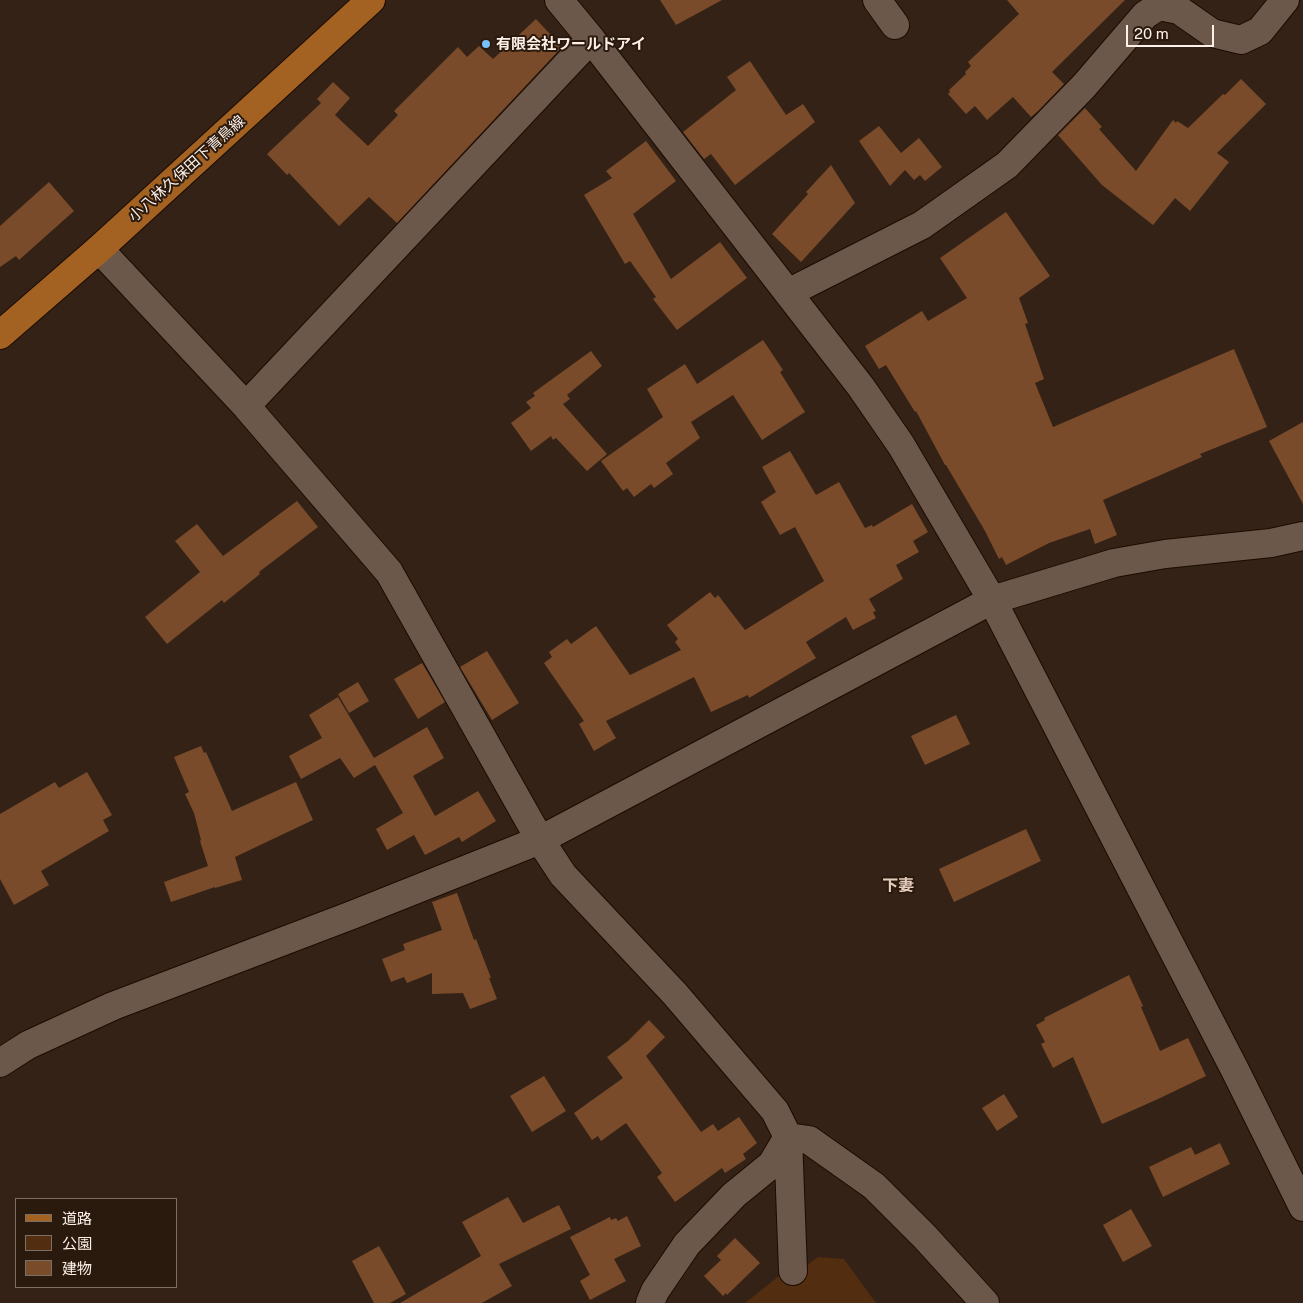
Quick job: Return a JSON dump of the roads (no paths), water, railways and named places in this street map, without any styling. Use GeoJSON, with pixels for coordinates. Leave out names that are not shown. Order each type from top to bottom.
{"type":"FeatureCollection","features":[{"type":"Feature","properties":{"kind":"main road","name":"小八林久保田下青鳥線"},"geometry":{"type":"LineString","coordinates":[[0,335],[98,249],[371,0]]}},
{"type":"Feature","properties":{"kind":"street"},"geometry":{"type":"LineString","coordinates":[[559,0],[861,387],[901,445],[992,600],[1231,1061],[1303,1207]]}},
{"type":"Feature","properties":{"kind":"street"},"geometry":{"type":"LineString","coordinates":[[877,0],[895,25]]}},
{"type":"Feature","properties":{"kind":"street"},"geometry":{"type":"LineString","coordinates":[[788,293],[922,225],[1007,165],[1084,86],[1145,15],[1159,6],[1179,10],[1212,33],[1241,40],[1260,31],[1285,0]]}},
{"type":"Feature","properties":{"kind":"street"},"geometry":{"type":"LineString","coordinates":[[246,406],[591,39]]}},
{"type":"Feature","properties":{"kind":"street"},"geometry":{"type":"LineString","coordinates":[[98,249],[246,406],[389,572],[540,840],[564,875],[675,994],[775,1112],[788,1137],[793,1271]]}},
{"type":"Feature","properties":{"kind":"street"},"geometry":{"type":"LineString","coordinates":[[0,1063],[28,1044],[113,1006],[352,915],[540,840],[992,600],[1114,563],[1165,554],[1271,543],[1303,536]]}},
{"type":"Feature","properties":{"kind":"street"},"geometry":{"type":"LineString","coordinates":[[650,1303],[655,1291],[688,1244],[734,1195],[772,1164],[788,1137]]}},
{"type":"Feature","properties":{"kind":"street"},"geometry":{"type":"LineString","coordinates":[[788,1137],[809,1140],[874,1186],[925,1237],[985,1303]]}},
{"type":"Feature","properties":{"kind":"place","name":"有限会社ワールドアイ"},"geometry":{"type":"Point","coordinates":[486,44]}},
{"type":"Feature","properties":{"kind":"district","name":"下妻"},"geometry":{"type":"Point","coordinates":[898,886]}}]}
